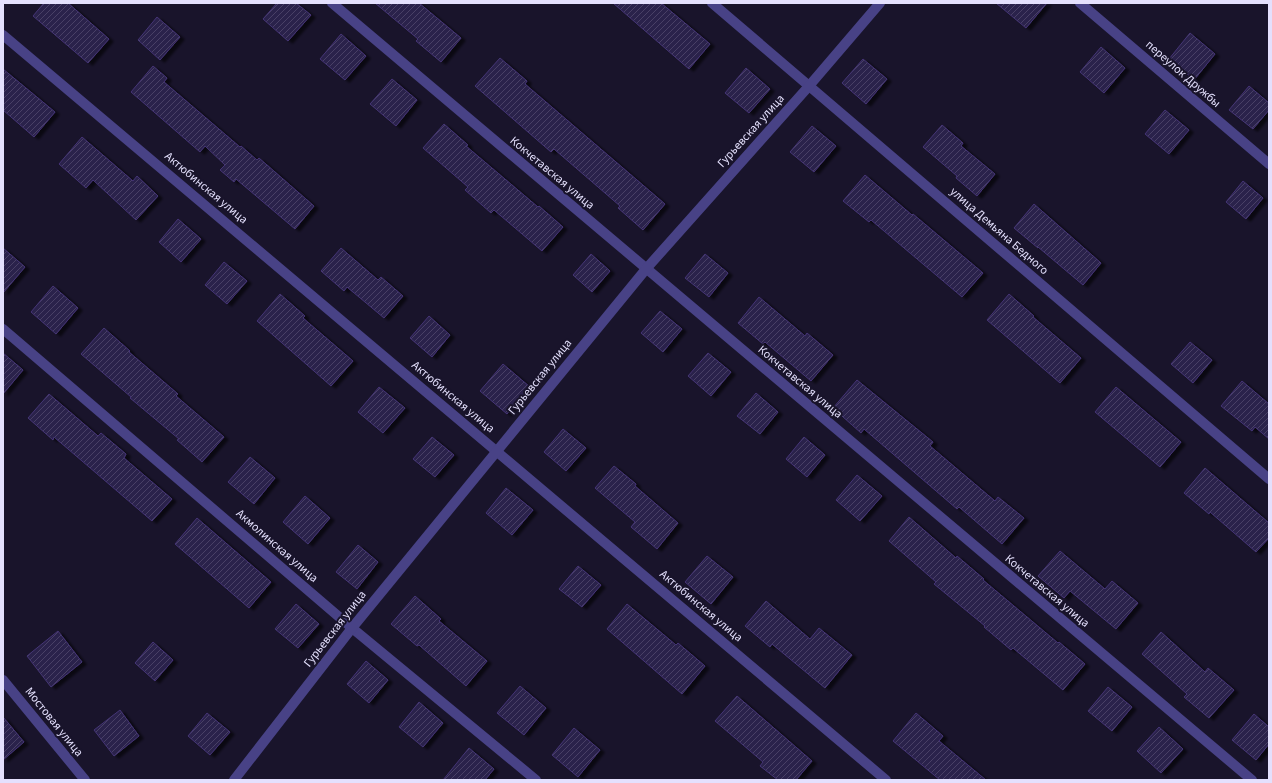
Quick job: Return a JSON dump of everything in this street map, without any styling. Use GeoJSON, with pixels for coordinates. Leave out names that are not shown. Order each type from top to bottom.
{"type":"FeatureCollection","features":[{"type":"Feature","properties":{"kind":"street","name":"Кокчетавская улица"},"geometry":{"type":"LineString","coordinates":[[332,3],[1252,780]]}},
{"type":"Feature","properties":{"kind":"street","name":"улица Демьяна Бедного"},"geometry":{"type":"LineString","coordinates":[[712,3],[1269,479]]}},
{"type":"Feature","properties":{"kind":"street","name":"Гурьевская улица"},"geometry":{"type":"LineString","coordinates":[[234,780],[352,628],[646,269],[810,86],[880,3]]}},
{"type":"Feature","properties":{"kind":"street","name":"переулок Дружбы"},"geometry":{"type":"LineString","coordinates":[[1080,3],[1269,164]]}},
{"type":"Feature","properties":{"kind":"street","name":"Актюбинская улица"},"geometry":{"type":"LineString","coordinates":[[3,34],[886,780]]}},
{"type":"Feature","properties":{"kind":"street","name":"Акмолинская улица"},"geometry":{"type":"LineString","coordinates":[[3,329],[352,628],[536,780]]}},
{"type":"Feature","properties":{"kind":"street","name":"Мостовая улица"},"geometry":{"type":"LineString","coordinates":[[3,680],[85,780]]}},
{"type":"Feature","properties":{"kind":"building"},"geometry":{"type":"Polygon","coordinates":[[[44,3],[68,3],[109,39],[88,63],[33,16],[44,3]]]}},
{"type":"Feature","properties":{"kind":"building"},"geometry":{"type":"Polygon","coordinates":[[[277,3],[296,3],[311,15],[288,41],[263,19],[277,3]]]}},
{"type":"Feature","properties":{"kind":"building"},"geometry":{"type":"Polygon","coordinates":[[[375,3],[419,3],[461,38],[441,62],[416,41],[418,39],[375,3]]]}},
{"type":"Feature","properties":{"kind":"building"},"geometry":{"type":"Polygon","coordinates":[[[613,3],[661,3],[710,44],[689,69],[613,3]]]}},
{"type":"Feature","properties":{"kind":"building"},"geometry":{"type":"Polygon","coordinates":[[[996,3],[1047,3],[1026,28],[996,3]]]}},
{"type":"Feature","properties":{"kind":"building"},"geometry":{"type":"Polygon","coordinates":[[[157,17],[180,37],[160,60],[138,40],[157,17]]]}},
{"type":"Feature","properties":{"kind":"building"},"geometry":{"type":"Polygon","coordinates":[[[1190,33],[1215,54],[1194,80],[1169,59],[1190,33]]]}},
{"type":"Feature","properties":{"kind":"building"},"geometry":{"type":"Polygon","coordinates":[[[341,34],[366,56],[345,80],[320,59],[341,34]]]}},
{"type":"Feature","properties":{"kind":"building"},"geometry":{"type":"Polygon","coordinates":[[[1101,47],[1125,68],[1104,93],[1080,72],[1101,47]]]}},
{"type":"Feature","properties":{"kind":"building"},"geometry":{"type":"Polygon","coordinates":[[[500,58],[527,81],[525,84],[665,204],[643,230],[618,208],[620,206],[554,149],[551,152],[475,86],[500,58]]]}},
{"type":"Feature","properties":{"kind":"building"},"geometry":{"type":"Polygon","coordinates":[[[863,59],[887,79],[866,104],[842,83],[863,59]]]}},
{"type":"Feature","properties":{"kind":"building"},"geometry":{"type":"Polygon","coordinates":[[[153,66],[167,78],[164,82],[240,147],[241,146],[257,160],[259,158],[314,206],[295,229],[236,179],[234,182],[220,170],[225,165],[205,146],[200,152],[131,92],[153,66]]]}},
{"type":"Feature","properties":{"kind":"building"},"geometry":{"type":"Polygon","coordinates":[[[746,68],[770,89],[749,113],[725,93],[746,68]]]}},
{"type":"Feature","properties":{"kind":"building"},"geometry":{"type":"Polygon","coordinates":[[[3,69],[55,112],[34,137],[3,110],[3,69]]]}},
{"type":"Feature","properties":{"kind":"building"},"geometry":{"type":"Polygon","coordinates":[[[392,79],[417,100],[396,126],[370,104],[392,79]]]}},
{"type":"Feature","properties":{"kind":"building"},"geometry":{"type":"Polygon","coordinates":[[[1249,86],[1269,103],[1269,110],[1253,129],[1229,110],[1249,86]]]}},
{"type":"Feature","properties":{"kind":"building"},"geometry":{"type":"Polygon","coordinates":[[[1165,110],[1189,130],[1169,154],[1145,134],[1165,110]]]}},
{"type":"Feature","properties":{"kind":"building"},"geometry":{"type":"Polygon","coordinates":[[[444,124],[468,145],[466,146],[563,227],[542,251],[494,210],[491,213],[465,190],[468,187],[423,148],[444,124]]]}},
{"type":"Feature","properties":{"kind":"building"},"geometry":{"type":"Polygon","coordinates":[[[942,125],[963,143],[961,146],[995,174],[977,196],[956,178],[957,176],[923,147],[942,125]]]}},
{"type":"Feature","properties":{"kind":"building"},"geometry":{"type":"Polygon","coordinates":[[[812,126],[836,146],[814,172],[790,152],[812,126]]]}},
{"type":"Feature","properties":{"kind":"building"},"geometry":{"type":"Polygon","coordinates":[[[82,137],[133,181],[137,176],[158,196],[136,220],[93,180],[86,188],[59,164],[82,137]]]}},
{"type":"Feature","properties":{"kind":"building"},"geometry":{"type":"Polygon","coordinates":[[[865,175],[983,273],[962,297],[871,220],[869,222],[843,201],[865,175]]]}},
{"type":"Feature","properties":{"kind":"building"},"geometry":{"type":"Polygon","coordinates":[[[1243,181],[1263,198],[1246,219],[1226,202],[1243,181]]]}},
{"type":"Feature","properties":{"kind":"building"},"geometry":{"type":"Polygon","coordinates":[[[1034,204],[1101,263],[1083,285],[1014,228],[1034,204]]]}},
{"type":"Feature","properties":{"kind":"building"},"geometry":{"type":"Polygon","coordinates":[[[178,219],[201,239],[181,262],[159,242],[178,219]]]}},
{"type":"Feature","properties":{"kind":"building"},"geometry":{"type":"Polygon","coordinates":[[[3,248],[25,267],[3,293],[3,248]]]}},
{"type":"Feature","properties":{"kind":"building"},"geometry":{"type":"Polygon","coordinates":[[[341,248],[378,280],[381,277],[403,296],[384,318],[347,287],[344,291],[321,271],[341,248]]]}},
{"type":"Feature","properties":{"kind":"building"},"geometry":{"type":"Polygon","coordinates":[[[591,254],[610,271],[592,292],[573,275],[591,254]]]}},
{"type":"Feature","properties":{"kind":"building"},"geometry":{"type":"Polygon","coordinates":[[[705,254],[728,273],[709,297],[685,278],[705,254]]]}},
{"type":"Feature","properties":{"kind":"building"},"geometry":{"type":"Polygon","coordinates":[[[224,262],[247,281],[227,304],[205,285],[224,262]]]}},
{"type":"Feature","properties":{"kind":"building"},"geometry":{"type":"Polygon","coordinates":[[[53,286],[78,308],[56,334],[31,312],[53,286]]]}},
{"type":"Feature","properties":{"kind":"building"},"geometry":{"type":"Polygon","coordinates":[[[280,294],[305,316],[303,318],[353,361],[331,386],[257,321],[280,294]]]}},
{"type":"Feature","properties":{"kind":"building"},"geometry":{"type":"Polygon","coordinates":[[[1009,294],[1034,316],[1033,317],[1081,358],[1060,383],[987,320],[1009,294]]]}},
{"type":"Feature","properties":{"kind":"building"},"geometry":{"type":"Polygon","coordinates":[[[759,297],[805,336],[807,333],[833,355],[811,381],[765,342],[763,344],[738,323],[759,297]]]}},
{"type":"Feature","properties":{"kind":"building"},"geometry":{"type":"Polygon","coordinates":[[[660,311],[682,329],[663,352],[641,333],[660,311]]]}},
{"type":"Feature","properties":{"kind":"building"},"geometry":{"type":"Polygon","coordinates":[[[429,316],[450,335],[432,357],[410,338],[429,316]]]}},
{"type":"Feature","properties":{"kind":"building"},"geometry":{"type":"Polygon","coordinates":[[[104,328],[130,351],[129,352],[178,394],[176,396],[224,437],[202,462],[177,440],[179,439],[81,354],[104,328]]]}},
{"type":"Feature","properties":{"kind":"building"},"geometry":{"type":"Polygon","coordinates":[[[1190,342],[1212,360],[1193,383],[1171,364],[1190,342]]]}},
{"type":"Feature","properties":{"kind":"building"},"geometry":{"type":"Polygon","coordinates":[[[3,353],[23,370],[3,394],[3,353]]]}},
{"type":"Feature","properties":{"kind":"building"},"geometry":{"type":"Polygon","coordinates":[[[708,353],[731,372],[711,396],[688,376],[708,353]]]}},
{"type":"Feature","properties":{"kind":"building"},"geometry":{"type":"Polygon","coordinates":[[[503,364],[530,387],[507,414],[480,391],[503,364]]]}},
{"type":"Feature","properties":{"kind":"building"},"geometry":{"type":"Polygon","coordinates":[[[857,380],[933,442],[930,446],[995,501],[998,497],[1024,518],[1002,544],[959,507],[957,509],[864,429],[861,433],[833,408],[857,380]]]}},
{"type":"Feature","properties":{"kind":"building"},"geometry":{"type":"Polygon","coordinates":[[[1242,381],[1269,404],[1269,439],[1255,427],[1252,431],[1221,406],[1242,381]]]}},
{"type":"Feature","properties":{"kind":"building"},"geometry":{"type":"Polygon","coordinates":[[[379,387],[405,408],[383,433],[358,412],[379,387]]]}},
{"type":"Feature","properties":{"kind":"building"},"geometry":{"type":"Polygon","coordinates":[[[1116,387],[1181,442],[1160,467],[1095,412],[1116,387]]]}},
{"type":"Feature","properties":{"kind":"building"},"geometry":{"type":"Polygon","coordinates":[[[756,393],[778,412],[760,434],[737,416],[756,393]]]}},
{"type":"Feature","properties":{"kind":"building"},"geometry":{"type":"Polygon","coordinates":[[[49,394],[98,436],[101,433],[126,454],[124,458],[172,499],[152,521],[54,437],[53,440],[28,418],[49,394]]]}},
{"type":"Feature","properties":{"kind":"building"},"geometry":{"type":"Polygon","coordinates":[[[563,429],[586,448],[566,471],[544,452],[563,429]]]}},
{"type":"Feature","properties":{"kind":"building"},"geometry":{"type":"Polygon","coordinates":[[[432,437],[454,455],[435,477],[413,459],[432,437]]]}},
{"type":"Feature","properties":{"kind":"building"},"geometry":{"type":"Polygon","coordinates":[[[804,437],[825,455],[807,477],[786,459],[804,437]]]}},
{"type":"Feature","properties":{"kind":"building"},"geometry":{"type":"Polygon","coordinates":[[[250,457],[275,478],[254,504],[228,482],[250,457]]]}},
{"type":"Feature","properties":{"kind":"building"},"geometry":{"type":"Polygon","coordinates":[[[614,466],[678,523],[657,549],[631,527],[635,522],[595,488],[614,466]]]}},
{"type":"Feature","properties":{"kind":"building"},"geometry":{"type":"Polygon","coordinates":[[[1205,468],[1269,523],[1269,538],[1256,552],[1210,512],[1209,514],[1184,493],[1205,468]]]}},
{"type":"Feature","properties":{"kind":"building"},"geometry":{"type":"Polygon","coordinates":[[[857,475],[882,496],[860,521],[836,500],[857,475]]]}},
{"type":"Feature","properties":{"kind":"building"},"geometry":{"type":"Polygon","coordinates":[[[506,488],[533,510],[512,535],[486,513],[506,488]]]}},
{"type":"Feature","properties":{"kind":"building"},"geometry":{"type":"Polygon","coordinates":[[[305,496],[330,518],[308,544],[283,522],[305,496]]]}},
{"type":"Feature","properties":{"kind":"building"},"geometry":{"type":"Polygon","coordinates":[[[909,517],[956,558],[957,556],[984,579],[983,580],[1085,664],[1063,690],[1013,648],[1011,650],[984,627],[985,626],[934,584],[936,582],[889,541],[909,517]]]}},
{"type":"Feature","properties":{"kind":"building"},"geometry":{"type":"Polygon","coordinates":[[[197,518],[271,582],[249,608],[175,544],[197,518]]]}},
{"type":"Feature","properties":{"kind":"building"},"geometry":{"type":"Polygon","coordinates":[[[358,545],[378,562],[357,589],[336,572],[358,545]]]}},
{"type":"Feature","properties":{"kind":"building"},"geometry":{"type":"Polygon","coordinates":[[[1060,551],[1105,589],[1112,581],[1138,603],[1116,629],[1070,591],[1064,598],[1038,576],[1060,551]]]}},
{"type":"Feature","properties":{"kind":"building"},"geometry":{"type":"Polygon","coordinates":[[[707,556],[733,577],[711,604],[685,582],[707,556]]]}},
{"type":"Feature","properties":{"kind":"building"},"geometry":{"type":"Polygon","coordinates":[[[578,566],[601,585],[582,607],[559,589],[578,566]]]}},
{"type":"Feature","properties":{"kind":"building"},"geometry":{"type":"Polygon","coordinates":[[[415,596],[441,619],[439,621],[487,661],[466,686],[419,645],[417,646],[391,624],[415,596]]]}},
{"type":"Feature","properties":{"kind":"building"},"geometry":{"type":"Polygon","coordinates":[[[766,601],[810,639],[819,628],[852,655],[825,688],[772,644],[770,647],[745,626],[766,601]]]}},
{"type":"Feature","properties":{"kind":"building"},"geometry":{"type":"Polygon","coordinates":[[[296,604],[319,624],[298,648],[275,629],[296,604]]]}},
{"type":"Feature","properties":{"kind":"building"},"geometry":{"type":"Polygon","coordinates":[[[627,604],[676,645],[678,643],[705,666],[682,694],[607,629],[627,604]]]}},
{"type":"Feature","properties":{"kind":"building"},"geometry":{"type":"Polygon","coordinates":[[[58,631],[82,662],[51,687],[27,656],[58,631]]]}},
{"type":"Feature","properties":{"kind":"building"},"geometry":{"type":"Polygon","coordinates":[[[1161,632],[1205,672],[1208,668],[1234,690],[1209,718],[1184,697],[1187,694],[1142,654],[1161,632]]]}},
{"type":"Feature","properties":{"kind":"building"},"geometry":{"type":"Polygon","coordinates":[[[153,642],[173,660],[155,681],[135,663],[153,642]]]}},
{"type":"Feature","properties":{"kind":"building"},"geometry":{"type":"Polygon","coordinates":[[[366,661],[388,680],[369,703],[347,684],[366,661]]]}},
{"type":"Feature","properties":{"kind":"building"},"geometry":{"type":"Polygon","coordinates":[[[520,686],[546,708],[524,735],[497,713],[520,686]]]}},
{"type":"Feature","properties":{"kind":"building"},"geometry":{"type":"Polygon","coordinates":[[[1108,687],[1132,707],[1112,731],[1088,711],[1108,687]]]}},
{"type":"Feature","properties":{"kind":"building"},"geometry":{"type":"Polygon","coordinates":[[[737,696],[812,761],[796,780],[778,780],[760,766],[763,762],[715,721],[737,696]]]}},
{"type":"Feature","properties":{"kind":"building"},"geometry":{"type":"Polygon","coordinates":[[[419,702],[443,723],[423,747],[399,727],[419,702]]]}},
{"type":"Feature","properties":{"kind":"building"},"geometry":{"type":"Polygon","coordinates":[[[120,710],[139,736],[114,756],[94,730],[120,710]]]}},
{"type":"Feature","properties":{"kind":"building"},"geometry":{"type":"Polygon","coordinates":[[[207,713],[230,732],[210,755],[188,736],[207,713]]]}},
{"type":"Feature","properties":{"kind":"building"},"geometry":{"type":"Polygon","coordinates":[[[916,713],[943,736],[939,741],[986,780],[940,780],[893,741],[916,713]]]}},
{"type":"Feature","properties":{"kind":"building"},"geometry":{"type":"Polygon","coordinates":[[[1254,714],[1269,727],[1269,744],[1256,760],[1232,740],[1254,714]]]}},
{"type":"Feature","properties":{"kind":"building"},"geometry":{"type":"Polygon","coordinates":[[[3,717],[24,742],[3,760],[3,717]]]}},
{"type":"Feature","properties":{"kind":"building"},"geometry":{"type":"Polygon","coordinates":[[[1159,727],[1183,749],[1161,773],[1137,751],[1159,727]]]}},
{"type":"Feature","properties":{"kind":"building"},"geometry":{"type":"Polygon","coordinates":[[[574,728],[600,750],[578,777],[552,755],[574,728]]]}},
{"type":"Feature","properties":{"kind":"building"},"geometry":{"type":"Polygon","coordinates":[[[469,748],[494,769],[485,780],[443,780],[469,748]]]}}]}
